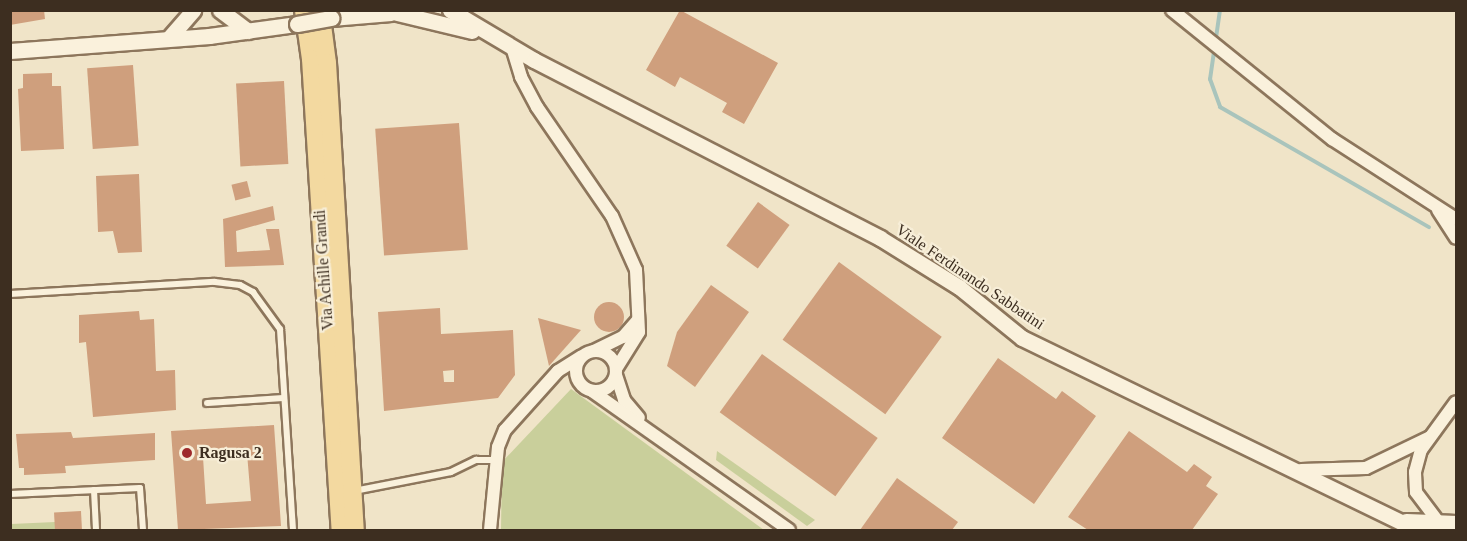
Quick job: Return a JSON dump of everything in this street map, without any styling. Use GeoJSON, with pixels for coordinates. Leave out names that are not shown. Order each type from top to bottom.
{"type":"FeatureCollection","features":[{"type":"Feature","properties":{"kind":"main road","name":"Via Achille Grandi"},"geometry":{"type":"LineString","coordinates":[[326,14],[327,63],[356,531]]}},
{"type":"Feature","properties":{"kind":"main road","name":"Via Achille Grandi"},"geometry":{"type":"LineString","coordinates":[[301,17],[312,69],[340,531]]}},
{"type":"Feature","properties":{"kind":"street"},"geometry":{"type":"LineString","coordinates":[[169,38],[193,10]]}},
{"type":"Feature","properties":{"kind":"street"},"geometry":{"type":"LineString","coordinates":[[220,10],[248,32]]}},
{"type":"Feature","properties":{"kind":"street"},"geometry":{"type":"LineString","coordinates":[[10,51],[248,32],[301,17],[352,10]]}},
{"type":"Feature","properties":{"kind":"street"},"geometry":{"type":"LineString","coordinates":[[450,10],[508,44],[521,77],[537,107],[612,216],[636,270],[641,304],[635,341],[604,389],[592,391]]}},
{"type":"Feature","properties":{"kind":"street"},"geometry":{"type":"LineString","coordinates":[[326,14],[394,12],[448,23],[508,44]]}},
{"type":"Feature","properties":{"kind":"street"},"geometry":{"type":"LineString","coordinates":[[1177,14],[1332,140],[1456,219]]}},
{"type":"Feature","properties":{"kind":"street","name":"Viale Ferdinando Sabbatini"},"geometry":{"type":"LineString","coordinates":[[508,44],[880,238],[959,287],[1022,338],[1283,468],[1417,531]]}},
{"type":"Feature","properties":{"kind":"street"},"geometry":{"type":"LineString","coordinates":[[1436,206],[1456,238]]}},
{"type":"Feature","properties":{"kind":"street"},"geometry":{"type":"LineString","coordinates":[[490,531],[496,460],[505,430],[544,386],[588,353],[623,337],[638,320]]}},
{"type":"Feature","properties":{"kind":"street"},"geometry":{"type":"LineString","coordinates":[[579,382],[576,366],[588,353],[606,353],[616,372],[624,400],[645,426]]}},
{"type":"Feature","properties":{"kind":"street"},"geometry":{"type":"LineString","coordinates":[[544,386],[569,379],[579,382],[645,426],[789,531]]}},
{"type":"Feature","properties":{"kind":"street"},"geometry":{"type":"LineString","coordinates":[[1440,524],[1416,492],[1415,472],[1430,437],[1456,402]]}},
{"type":"Feature","properties":{"kind":"street"},"geometry":{"type":"LineString","coordinates":[[1283,468],[1317,472],[1366,468],[1430,437]]}},
{"type":"Feature","properties":{"kind":"street"},"geometry":{"type":"LineString","coordinates":[[1388,518],[1440,524],[1456,523]]}},
{"type":"Feature","properties":{"kind":"lane"},"geometry":{"type":"LineString","coordinates":[[10,294],[240,285],[264,302],[280,329],[292,531]]}},
{"type":"Feature","properties":{"kind":"lane"},"geometry":{"type":"LineString","coordinates":[[207,403],[284,398]]}},
{"type":"Feature","properties":{"kind":"lane"},"geometry":{"type":"LineString","coordinates":[[353,491],[451,472],[476,460],[496,460]]}},
{"type":"Feature","properties":{"kind":"lane"},"geometry":{"type":"LineString","coordinates":[[10,494],[141,488],[143,531]]}},
{"type":"Feature","properties":{"kind":"lane"},"geometry":{"type":"LineString","coordinates":[[94,490],[96,531]]}},
{"type":"Feature","properties":{"kind":"green space"},"geometry":{"type":"Polygon","coordinates":[[[571,389],[764,530],[501,530],[502,462],[571,389]]]}},
{"type":"Feature","properties":{"kind":"green space"},"geometry":{"type":"Polygon","coordinates":[[[717,451],[815,520],[807,526],[716,460],[717,451]]]}},
{"type":"Feature","properties":{"kind":"green space"},"geometry":{"type":"Polygon","coordinates":[[[55,522],[56,530],[11,530],[11,524],[55,522]]]}},
{"type":"Feature","properties":{"kind":"building"},"geometry":{"type":"Polygon","coordinates":[[[10,10],[44,10],[45,19],[10,25],[10,10]]]}},
{"type":"Feature","properties":{"kind":"building"},"geometry":{"type":"Polygon","coordinates":[[[680,10],[778,63],[744,124],[722,112],[727,103],[680,77],[675,87],[646,70],[680,10]]]}},
{"type":"Feature","properties":{"kind":"building"},"geometry":{"type":"Polygon","coordinates":[[[133,65],[139,146],[93,149],[87,68],[133,65]]]}},
{"type":"Feature","properties":{"kind":"building"},"geometry":{"type":"Polygon","coordinates":[[[52,73],[52,86],[61,86],[64,149],[21,151],[18,89],[23,88],[23,74],[52,73]]]}},
{"type":"Feature","properties":{"kind":"building"},"geometry":{"type":"Polygon","coordinates":[[[284,81],[288,164],[240,166],[236,84],[284,81]]]}},
{"type":"Feature","properties":{"kind":"building"},"geometry":{"type":"Polygon","coordinates":[[[459,123],[468,250],[384,256],[375,129],[459,123]]]}},
{"type":"Feature","properties":{"kind":"building"},"geometry":{"type":"Polygon","coordinates":[[[139,174],[142,252],[118,253],[113,231],[98,232],[96,176],[139,174]]]}},
{"type":"Feature","properties":{"kind":"building"},"geometry":{"type":"Polygon","coordinates":[[[247,181],[251,197],[235,200],[231,185],[247,181]]]}},
{"type":"Feature","properties":{"kind":"building"},"geometry":{"type":"Polygon","coordinates":[[[758,202],[790,225],[758,269],[726,246],[758,202]]]}},
{"type":"Feature","properties":{"kind":"building"},"geometry":{"type":"Polygon","coordinates":[[[273,206],[275,220],[236,231],[237,252],[270,250],[266,229],[279,229],[284,265],[225,267],[223,219],[273,206]]]}},
{"type":"Feature","properties":{"kind":"building"},"geometry":{"type":"Polygon","coordinates":[[[839,262],[942,337],[885,414],[783,340],[839,262]]]}},
{"type":"Feature","properties":{"kind":"building"},"geometry":{"type":"Polygon","coordinates":[[[711,285],[749,312],[695,387],[667,366],[677,332],[711,285]]]}},
{"type":"Feature","properties":{"kind":"building"},"geometry":{"type":"Polygon","coordinates":[[[609,302],[615,303],[623,311],[623,323],[615,331],[609,332],[603,331],[595,323],[594,317],[595,311],[603,303],[609,302]]]}},
{"type":"Feature","properties":{"kind":"building"},"geometry":{"type":"Polygon","coordinates":[[[440,308],[441,334],[513,330],[515,375],[498,398],[384,411],[378,312],[440,308]],[[454,370],[443,371],[444,382],[454,382],[454,370]]]}},
{"type":"Feature","properties":{"kind":"building"},"geometry":{"type":"Polygon","coordinates":[[[139,311],[140,320],[154,319],[156,371],[175,370],[176,410],[93,417],[86,342],[79,343],[79,315],[139,311]]]}},
{"type":"Feature","properties":{"kind":"building"},"geometry":{"type":"Polygon","coordinates":[[[538,318],[581,330],[549,366],[538,318]]]}},
{"type":"Feature","properties":{"kind":"building"},"geometry":{"type":"Polygon","coordinates":[[[762,354],[878,438],[835,496],[720,412],[762,354]]]}},
{"type":"Feature","properties":{"kind":"building"},"geometry":{"type":"Polygon","coordinates":[[[998,358],[1056,399],[1062,391],[1096,416],[1034,504],[942,438],[998,358]]]}},
{"type":"Feature","properties":{"kind":"building"},"geometry":{"type":"Polygon","coordinates":[[[274,425],[281,526],[178,530],[171,431],[274,425]],[[247,453],[203,457],[206,504],[251,501],[247,453]]]}},
{"type":"Feature","properties":{"kind":"building"},"geometry":{"type":"Polygon","coordinates":[[[1129,431],[1187,472],[1194,464],[1212,477],[1206,486],[1218,494],[1192,530],[1088,530],[1068,517],[1129,431]]]}},
{"type":"Feature","properties":{"kind":"building"},"geometry":{"type":"Polygon","coordinates":[[[71,432],[73,438],[155,433],[155,460],[65,466],[66,473],[24,475],[24,468],[19,468],[16,434],[71,432]]]}},
{"type":"Feature","properties":{"kind":"building"},"geometry":{"type":"Polygon","coordinates":[[[897,478],[958,522],[952,530],[860,530],[897,478]]]}},
{"type":"Feature","properties":{"kind":"building"},"geometry":{"type":"Polygon","coordinates":[[[81,511],[82,530],[55,530],[54,512],[81,511]]]}},
{"type":"Feature","properties":{"kind":"waterway"},"geometry":{"type":"LineString","coordinates":[[1220,10],[1210,79],[1220,107],[1429,227]]}},
{"type":"Feature","properties":{"kind":"place","name":"Ragusa 2"},"geometry":{"type":"Point","coordinates":[187,453]}}]}
